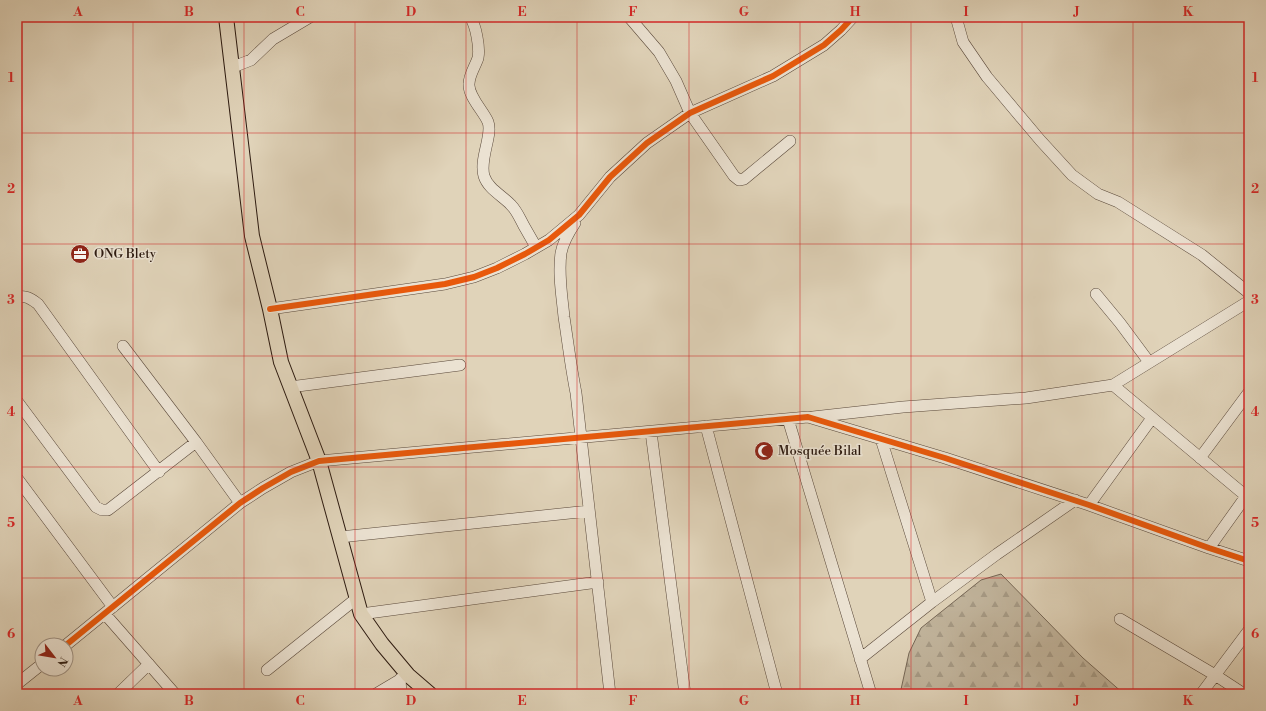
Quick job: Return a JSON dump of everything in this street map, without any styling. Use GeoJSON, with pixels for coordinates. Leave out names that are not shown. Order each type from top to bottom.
{"type":"FeatureCollection","features":[{"type":"Feature","properties":{"kind":"main road"},"geometry":{"type":"LineString","coordinates":[[226,17],[252,236],[281,362],[319,461],[361,614],[404,677],[430,694]]}},
{"type":"Feature","properties":{"kind":"street"},"geometry":{"type":"LineString","coordinates":[[233,67],[251,60],[273,39],[310,17]]}},
{"type":"Feature","properties":{"kind":"street"},"geometry":{"type":"LineString","coordinates":[[470,17],[476,29],[478,55],[468,86],[489,124],[484,157],[484,178],[512,205],[536,247]]}},
{"type":"Feature","properties":{"kind":"street"},"geometry":{"type":"LineString","coordinates":[[629,17],[659,52],[676,81],[690,113],[734,176],[739,180],[744,179],[790,141]]}},
{"type":"Feature","properties":{"kind":"street"},"geometry":{"type":"LineString","coordinates":[[270,309],[445,284],[474,277],[497,268],[525,254],[562,229],[579,215],[610,177],[647,143],[690,113],[773,76],[824,45],[853,17]]}},
{"type":"Feature","properties":{"kind":"street"},"geometry":{"type":"LineString","coordinates":[[956,17],[963,42],[987,77],[1031,130],[1072,175],[1098,194],[1118,202],[1202,255],[1249,293]]}},
{"type":"Feature","properties":{"kind":"street"},"geometry":{"type":"LineString","coordinates":[[579,215],[564,244],[561,254],[560,269],[562,300],[570,365],[576,393],[610,694]]}},
{"type":"Feature","properties":{"kind":"street"},"geometry":{"type":"LineString","coordinates":[[1096,294],[1149,362]]}},
{"type":"Feature","properties":{"kind":"street"},"geometry":{"type":"LineString","coordinates":[[17,297],[23,296],[32,299],[38,304],[159,472]]}},
{"type":"Feature","properties":{"kind":"street"},"geometry":{"type":"LineString","coordinates":[[74,638],[240,503],[262,488],[291,472],[319,461],[651,432],[903,407],[1026,398],[1113,385],[1249,301]]}},
{"type":"Feature","properties":{"kind":"street"},"geometry":{"type":"LineString","coordinates":[[123,346],[240,503]]}},
{"type":"Feature","properties":{"kind":"street"},"geometry":{"type":"LineString","coordinates":[[290,387],[460,365]]}},
{"type":"Feature","properties":{"kind":"street"},"geometry":{"type":"LineString","coordinates":[[1113,385],[1200,458],[1247,494],[1209,548]]}},
{"type":"Feature","properties":{"kind":"street"},"geometry":{"type":"LineString","coordinates":[[1200,458],[1249,392]]}},
{"type":"Feature","properties":{"kind":"street"},"geometry":{"type":"LineString","coordinates":[[17,401],[96,507],[102,510],[108,510],[196,442]]}},
{"type":"Feature","properties":{"kind":"street"},"geometry":{"type":"LineString","coordinates":[[808,417],[1075,500],[1249,561]]}},
{"type":"Feature","properties":{"kind":"street"},"geometry":{"type":"LineString","coordinates":[[1089,505],[1152,418]]}},
{"type":"Feature","properties":{"kind":"street"},"geometry":{"type":"LineString","coordinates":[[788,419],[871,694]]}},
{"type":"Feature","properties":{"kind":"street"},"geometry":{"type":"LineString","coordinates":[[706,426],[777,694]]}},
{"type":"Feature","properties":{"kind":"street"},"geometry":{"type":"LineString","coordinates":[[651,432],[685,694]]}},
{"type":"Feature","properties":{"kind":"street"},"geometry":{"type":"LineString","coordinates":[[881,439],[932,602]]}},
{"type":"Feature","properties":{"kind":"street"},"geometry":{"type":"LineString","coordinates":[[17,478],[109,610],[149,664],[175,694]]}},
{"type":"Feature","properties":{"kind":"street"},"geometry":{"type":"LineString","coordinates":[[860,660],[932,602],[997,554],[1075,500]]}},
{"type":"Feature","properties":{"kind":"street"},"geometry":{"type":"LineString","coordinates":[[340,537],[589,511]]}},
{"type":"Feature","properties":{"kind":"street"},"geometry":{"type":"LineString","coordinates":[[361,614],[598,582]]}},
{"type":"Feature","properties":{"kind":"street"},"geometry":{"type":"LineString","coordinates":[[267,670],[357,598]]}},
{"type":"Feature","properties":{"kind":"street"},"geometry":{"type":"LineString","coordinates":[[1120,619],[1215,675],[1244,694]]}},
{"type":"Feature","properties":{"kind":"street"},"geometry":{"type":"LineString","coordinates":[[1201,694],[1249,630]]}},
{"type":"Feature","properties":{"kind":"street"},"geometry":{"type":"LineString","coordinates":[[118,694],[149,664]]}},
{"type":"Feature","properties":{"kind":"street"},"geometry":{"type":"LineString","coordinates":[[17,685],[34,671]]}},
{"type":"Feature","properties":{"kind":"street"},"geometry":{"type":"LineString","coordinates":[[376,694],[404,677]]}},
{"type":"Feature","properties":{"kind":"street"},"geometry":{"type":"LineString","coordinates":[[401,694],[404,677]]}},
{"type":"Feature","properties":{"kind":"green space"},"geometry":{"type":"Polygon","coordinates":[[[1001,574],[1083,658],[1124,694],[900,694],[909,653],[921,628],[981,580],[1001,574]]]}},
{"type":"Feature","properties":{"kind":"cycle path"},"geometry":{"type":"LineString","coordinates":[[270,309],[445,284],[474,277],[497,268],[525,254],[549,240],[579,215],[610,177],[647,143],[690,113],[773,76],[824,45],[853,17]]}},
{"type":"Feature","properties":{"kind":"cycle path"},"geometry":{"type":"LineString","coordinates":[[74,638],[240,503],[291,472],[319,461],[808,417],[945,458],[1089,505],[1249,561]]}},
{"type":"Feature","properties":{"kind":"place","name":"ONG Blety"},"geometry":{"type":"Point","coordinates":[80,254]}},
{"type":"Feature","properties":{"kind":"place","name":"Mosquée Bilal"},"geometry":{"type":"Point","coordinates":[764,451]}}]}
